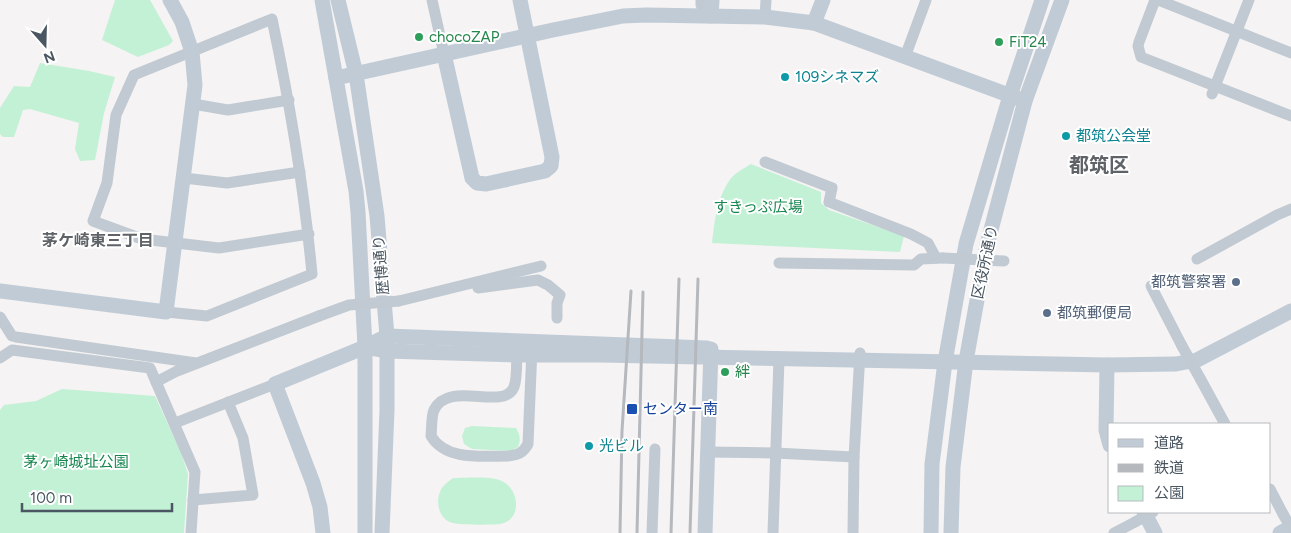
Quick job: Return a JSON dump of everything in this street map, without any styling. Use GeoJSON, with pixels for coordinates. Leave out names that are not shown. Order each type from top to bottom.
{"type":"FeatureCollection","features":[{"type":"Feature","properties":{"kind":"street"},"geometry":{"type":"LineString","coordinates":[[166,312],[195,85],[192,52],[182,22],[170,0]]}},
{"type":"Feature","properties":{"kind":"street","name":"歴博通り"},"geometry":{"type":"LineString","coordinates":[[322,0],[356,190],[364,299],[365,533]]}},
{"type":"Feature","properties":{"kind":"street","name":"歴博通り"},"geometry":{"type":"LineString","coordinates":[[338,0],[356,74],[377,216],[387,343],[382,533]]}},
{"type":"Feature","properties":{"kind":"street"},"geometry":{"type":"LineString","coordinates":[[432,0],[472,178],[477,183],[486,184],[545,171],[552,166],[552,157],[520,0]]}},
{"type":"Feature","properties":{"kind":"street"},"geometry":{"type":"LineString","coordinates":[[765,17],[766,0]]}},
{"type":"Feature","properties":{"kind":"street"},"geometry":{"type":"LineString","coordinates":[[814,23],[823,0]]}},
{"type":"Feature","properties":{"kind":"street"},"geometry":{"type":"LineString","coordinates":[[904,57],[926,0]]}},
{"type":"Feature","properties":{"kind":"street","name":"区役所通り"},"geometry":{"type":"LineString","coordinates":[[930,533],[932,464],[946,358],[966,244],[1010,96],[1042,0]]}},
{"type":"Feature","properties":{"kind":"street","name":"区役所通り"},"geometry":{"type":"LineString","coordinates":[[950,533],[954,468],[966,361],[987,245],[1025,101],[1062,0]]}},
{"type":"Feature","properties":{"kind":"street"},"geometry":{"type":"LineString","coordinates":[[1291,54],[1156,0],[1138,46],[1141,57],[1213,90],[1291,116]]}},
{"type":"Feature","properties":{"kind":"street"},"geometry":{"type":"LineString","coordinates":[[1213,90],[1248,0]]}},
{"type":"Feature","properties":{"kind":"street"},"geometry":{"type":"LineString","coordinates":[[336,78],[623,16],[706,5],[765,17],[814,23],[1025,101]]}},
{"type":"Feature","properties":{"kind":"street"},"geometry":{"type":"LineString","coordinates":[[0,291],[207,316],[312,274],[309,234],[289,100],[272,19],[134,75],[116,115],[107,183],[93,221],[142,239],[218,248],[309,234]]}},
{"type":"Feature","properties":{"kind":"street"},"geometry":{"type":"LineString","coordinates":[[193,104],[228,110],[289,100]]}},
{"type":"Feature","properties":{"kind":"street"},"geometry":{"type":"LineString","coordinates":[[764,162],[832,188],[830,202],[911,234],[928,243],[940,258]]}},
{"type":"Feature","properties":{"kind":"street"},"geometry":{"type":"LineString","coordinates":[[184,178],[227,183],[300,172]]}},
{"type":"Feature","properties":{"kind":"street"},"geometry":{"type":"LineString","coordinates":[[1197,259],[1291,209]]}},
{"type":"Feature","properties":{"kind":"street"},"geometry":{"type":"LineString","coordinates":[[779,263],[914,265],[921,259],[940,258],[1004,261]]}},
{"type":"Feature","properties":{"kind":"street"},"geometry":{"type":"LineString","coordinates":[[156,382],[196,363],[349,305],[399,301],[541,266]]}},
{"type":"Feature","properties":{"kind":"street"},"geometry":{"type":"LineString","coordinates":[[449,290],[538,280],[548,285],[560,295],[557,303],[557,318]]}},
{"type":"Feature","properties":{"kind":"street"},"geometry":{"type":"LineString","coordinates":[[1151,286],[1224,423]]}},
{"type":"Feature","properties":{"kind":"street"},"geometry":{"type":"LineString","coordinates":[[175,423],[365,347],[387,343],[517,348],[946,358],[966,361],[1107,365],[1176,364],[1198,360],[1291,311]]}},
{"type":"Feature","properties":{"kind":"street"},"geometry":{"type":"LineString","coordinates":[[0,317],[12,336],[16,337],[196,363]]}},
{"type":"Feature","properties":{"kind":"street"},"geometry":{"type":"LineString","coordinates":[[517,348],[514,388],[509,393],[501,397],[451,396],[440,400],[433,411],[431,436],[440,448],[454,454],[508,456],[516,456],[525,449],[528,444],[532,348]]}},
{"type":"Feature","properties":{"kind":"street"},"geometry":{"type":"LineString","coordinates":[[0,358],[12,350],[150,368],[195,472],[191,533]]}},
{"type":"Feature","properties":{"kind":"street"},"geometry":{"type":"LineString","coordinates":[[711,353],[779,359],[859,357]]}},
{"type":"Feature","properties":{"kind":"street"},"geometry":{"type":"LineString","coordinates":[[704,533],[711,353]]}},
{"type":"Feature","properties":{"kind":"street"},"geometry":{"type":"LineString","coordinates":[[853,533],[854,457],[859,357]]}},
{"type":"Feature","properties":{"kind":"street"},"geometry":{"type":"LineString","coordinates":[[773,533],[779,359]]}},
{"type":"Feature","properties":{"kind":"street"},"geometry":{"type":"LineString","coordinates":[[1107,365],[1106,430],[1108,438]]}},
{"type":"Feature","properties":{"kind":"street"},"geometry":{"type":"LineString","coordinates":[[274,384],[313,483],[320,507],[323,533]]}},
{"type":"Feature","properties":{"kind":"street"},"geometry":{"type":"LineString","coordinates":[[193,500],[253,494],[242,438],[228,402]]}},
{"type":"Feature","properties":{"kind":"street"},"geometry":{"type":"LineString","coordinates":[[652,533],[655,449]]}},
{"type":"Feature","properties":{"kind":"street"},"geometry":{"type":"LineString","coordinates":[[708,452],[854,457]]}},
{"type":"Feature","properties":{"kind":"street"},"geometry":{"type":"LineString","coordinates":[[1271,491],[1288,523],[1280,533]]}},
{"type":"Feature","properties":{"kind":"street"},"geometry":{"type":"LineString","coordinates":[[1114,533],[1140,517],[1156,533]]}},
{"type":"Feature","properties":{"kind":"green space"},"geometry":{"type":"Polygon","coordinates":[[[115,0],[150,0],[173,41],[169,45],[138,57],[102,40],[115,0]]]}},
{"type":"Feature","properties":{"kind":"green space"},"geometry":{"type":"Polygon","coordinates":[[[40,63],[115,77],[104,113],[95,160],[80,161],[75,149],[79,123],[30,109],[23,110],[14,137],[3,137],[0,134],[0,108],[14,86],[30,87],[40,63]]]}},
{"type":"Feature","properties":{"kind":"green space","name":"すきっぷ広場"},"geometry":{"type":"Polygon","coordinates":[[[751,164],[821,192],[821,203],[829,210],[904,236],[900,252],[712,243],[717,211],[725,188],[733,176],[751,164]]]}},
{"type":"Feature","properties":{"kind":"green space","name":"茅ヶ崎城址公園"},"geometry":{"type":"Polygon","coordinates":[[[62,389],[155,396],[181,453],[188,474],[184,533],[0,533],[0,410],[4,405],[36,401],[62,389]]]}},
{"type":"Feature","properties":{"kind":"green space"},"geometry":{"type":"Polygon","coordinates":[[[472,426],[516,428],[520,442],[518,447],[511,451],[472,449],[464,444],[462,436],[465,428],[472,426]]]}},
{"type":"Feature","properties":{"kind":"green space"},"geometry":{"type":"Polygon","coordinates":[[[453,478],[489,478],[506,483],[515,496],[515,510],[512,517],[500,524],[476,525],[453,523],[445,519],[438,506],[438,501],[442,488],[453,478]]]}},
{"type":"Feature","properties":{"kind":"railway"},"geometry":{"type":"LineString","coordinates":[[671,533],[679,279]]}},
{"type":"Feature","properties":{"kind":"railway"},"geometry":{"type":"LineString","coordinates":[[690,533],[698,279]]}},
{"type":"Feature","properties":{"kind":"railway"},"geometry":{"type":"LineString","coordinates":[[620,533],[622,431],[631,291]]}},
{"type":"Feature","properties":{"kind":"railway"},"geometry":{"type":"LineString","coordinates":[[637,533],[643,292]]}},
{"type":"Feature","properties":{"kind":"place","name":"chocoZAP"},"geometry":{"type":"Point","coordinates":[419,37]}},
{"type":"Feature","properties":{"kind":"place","name":"FiT24"},"geometry":{"type":"Point","coordinates":[999,42]}},
{"type":"Feature","properties":{"kind":"place","name":"109シネマズ"},"geometry":{"type":"Point","coordinates":[785,77]}},
{"type":"Feature","properties":{"kind":"place","name":"都筑公会堂"},"geometry":{"type":"Point","coordinates":[1066,136]}},
{"type":"Feature","properties":{"kind":"place","name":"都筑警察署"},"geometry":{"type":"Point","coordinates":[1236,282]}},
{"type":"Feature","properties":{"kind":"place","name":"都筑郵便局"},"geometry":{"type":"Point","coordinates":[1047,313]}},
{"type":"Feature","properties":{"kind":"place","name":"絆"},"geometry":{"type":"Point","coordinates":[725,372]}},
{"type":"Feature","properties":{"kind":"place","name":"センター南"},"geometry":{"type":"Point","coordinates":[632,409]}},
{"type":"Feature","properties":{"kind":"place","name":"光ビル"},"geometry":{"type":"Point","coordinates":[589,446]}},
{"type":"Feature","properties":{"kind":"district","name":"都筑区"},"geometry":{"type":"Point","coordinates":[1099,165]}},
{"type":"Feature","properties":{"kind":"district","name":"茅ケ崎東三丁目"},"geometry":{"type":"Point","coordinates":[98,240]}}]}
